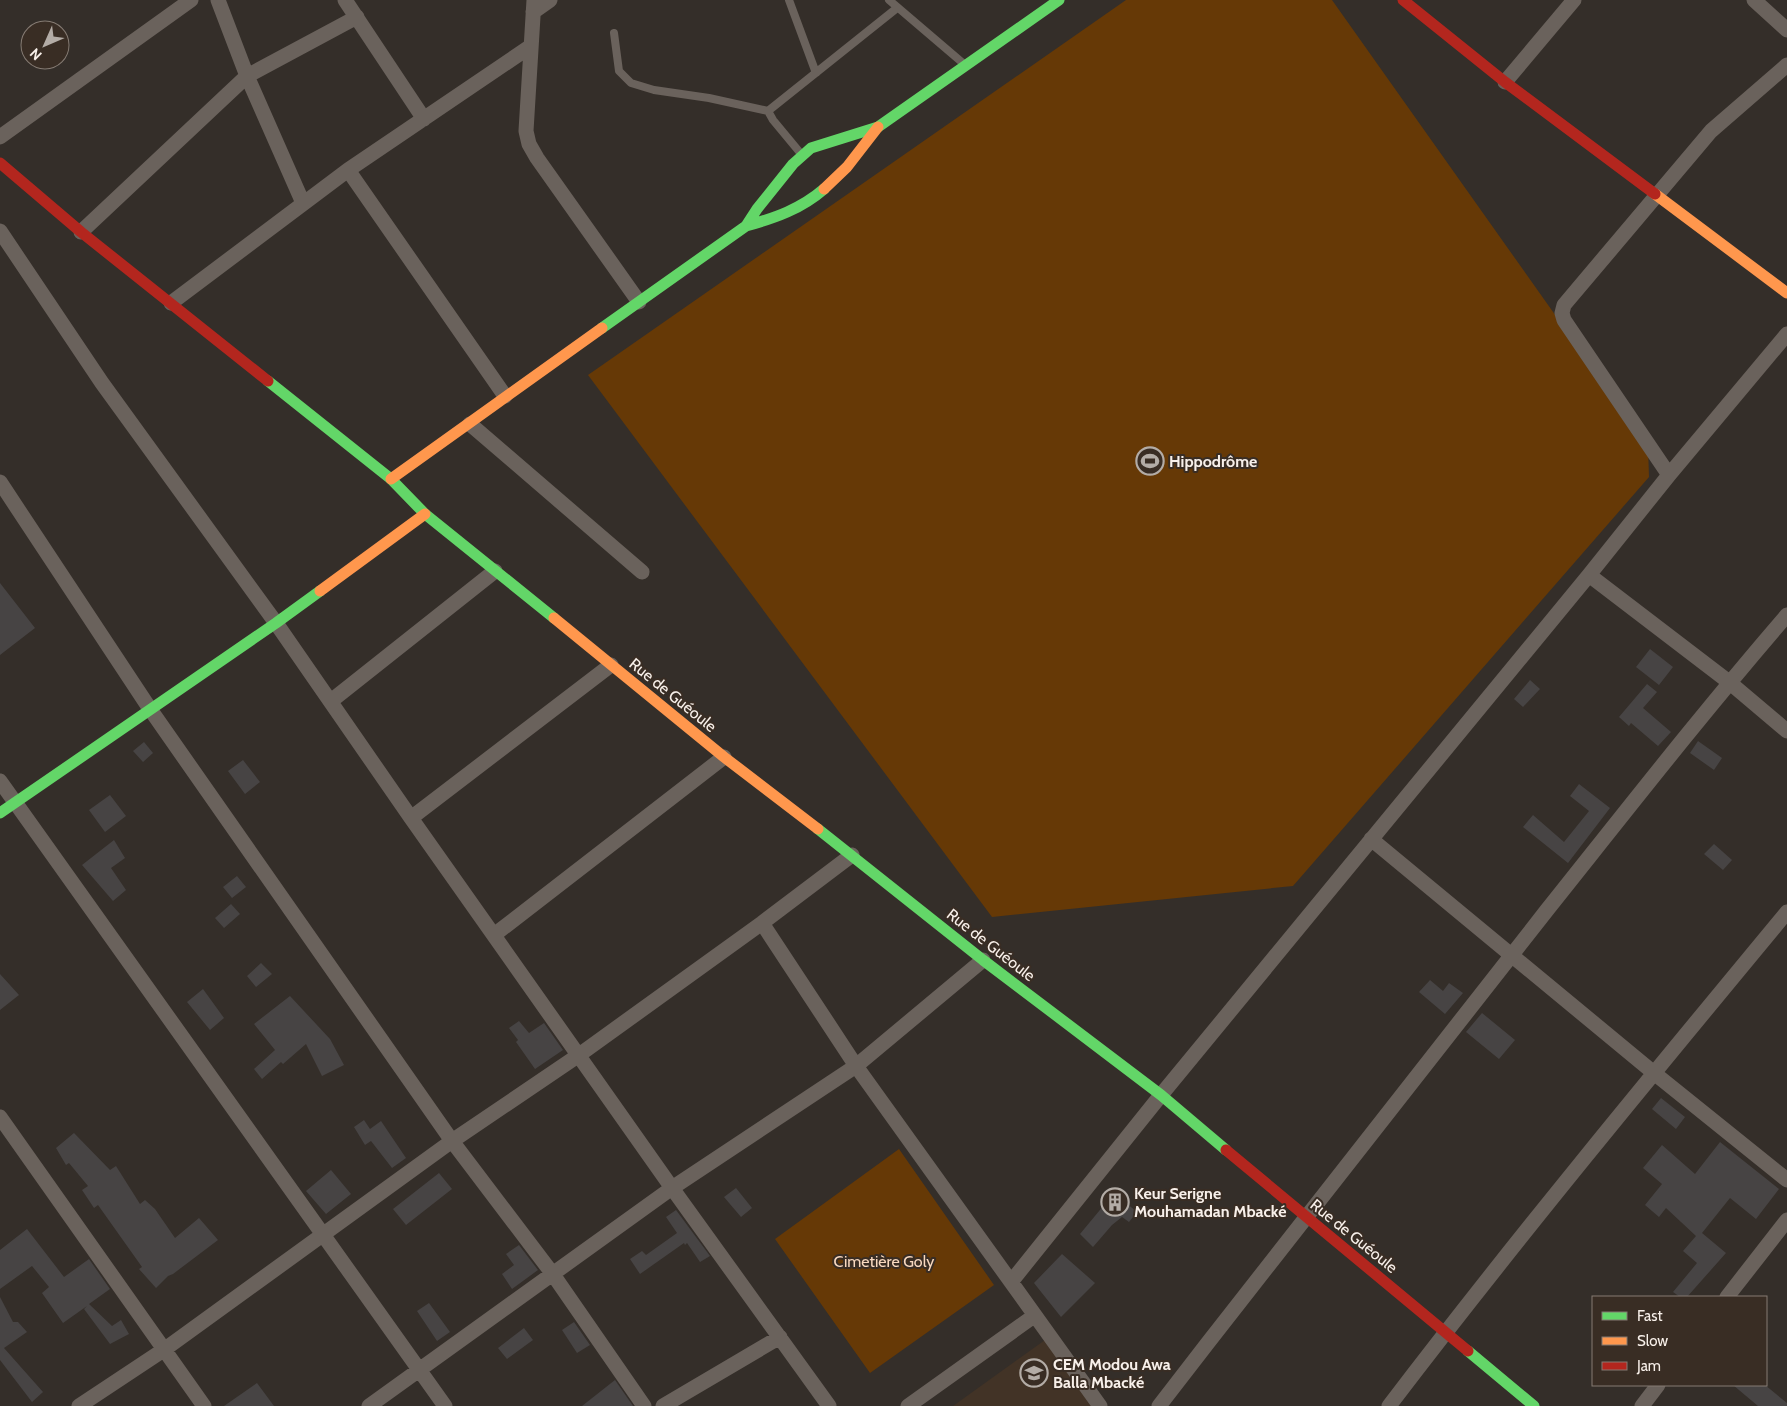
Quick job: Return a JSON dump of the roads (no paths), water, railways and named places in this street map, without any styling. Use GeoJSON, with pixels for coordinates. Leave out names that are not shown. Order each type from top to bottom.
{"type":"FeatureCollection","features":[{"type":"Feature","properties":{"kind":"main road"},"geometry":{"type":"LineString","coordinates":[[391,479],[746,226],[763,202],[802,155],[811,148],[878,127],[1060,0]]}},
{"type":"Feature","properties":{"kind":"main road"},"geometry":{"type":"LineString","coordinates":[[1403,0],[1505,82],[1787,293]]}},
{"type":"Feature","properties":{"kind":"main road"},"geometry":{"type":"LineString","coordinates":[[746,226],[780,216],[804,204],[849,165],[878,127]]}},
{"type":"Feature","properties":{"kind":"main road","name":"Rue de Guéoule"},"geometry":{"type":"LineString","coordinates":[[0,163],[81,232],[391,479],[425,514],[724,758],[852,855],[983,960],[1161,1096],[1534,1406]]}},
{"type":"Feature","properties":{"kind":"main road"},"geometry":{"type":"LineString","coordinates":[[0,813],[276,623],[425,514]]}},
{"type":"Feature","properties":{"kind":"street"},"geometry":{"type":"LineString","coordinates":[[0,137],[191,0]]}},
{"type":"Feature","properties":{"kind":"street"},"geometry":{"type":"LineString","coordinates":[[218,0],[247,76],[303,203]]}},
{"type":"Feature","properties":{"kind":"street"},"geometry":{"type":"LineString","coordinates":[[345,0],[424,119]]}},
{"type":"Feature","properties":{"kind":"street"},"geometry":{"type":"LineString","coordinates":[[550,0],[534,6],[526,131],[529,144],[640,302]]}},
{"type":"Feature","properties":{"kind":"street"},"geometry":{"type":"LineString","coordinates":[[1754,0],[1787,30]]}},
{"type":"Feature","properties":{"kind":"street"},"geometry":{"type":"LineString","coordinates":[[1505,82],[1570,1]]}},
{"type":"Feature","properties":{"kind":"street"},"geometry":{"type":"LineString","coordinates":[[81,232],[247,76],[357,17]]}},
{"type":"Feature","properties":{"kind":"street"},"geometry":{"type":"LineString","coordinates":[[171,303],[348,170],[531,46]]}},
{"type":"Feature","properties":{"kind":"street"},"geometry":{"type":"LineString","coordinates":[[1669,475],[1564,320],[1562,313],[1564,305],[1711,131],[1787,65]]}},
{"type":"Feature","properties":{"kind":"street"},"geometry":{"type":"LineString","coordinates":[[348,170],[505,396]]}},
{"type":"Feature","properties":{"kind":"street"},"geometry":{"type":"LineString","coordinates":[[0,231],[102,383],[331,700],[411,818],[672,1188],[829,1406]]}},
{"type":"Feature","properties":{"kind":"street"},"geometry":{"type":"LineString","coordinates":[[1011,1282],[1371,839],[1787,334]]}},
{"type":"Feature","properties":{"kind":"street"},"geometry":{"type":"LineString","coordinates":[[470,424],[642,572]]}},
{"type":"Feature","properties":{"kind":"street"},"geometry":{"type":"LineString","coordinates":[[0,482],[150,709],[452,1141],[552,1273],[644,1406]]}},
{"type":"Feature","properties":{"kind":"street"},"geometry":{"type":"LineString","coordinates":[[331,700],[496,571]]}},
{"type":"Feature","properties":{"kind":"street"},"geometry":{"type":"LineString","coordinates":[[1589,575],[1729,682],[1787,731]]}},
{"type":"Feature","properties":{"kind":"street"},"geometry":{"type":"LineString","coordinates":[[1159,1406],[1511,955],[1729,682],[1787,615]]}},
{"type":"Feature","properties":{"kind":"street"},"geometry":{"type":"LineString","coordinates":[[411,818],[611,665]]}},
{"type":"Feature","properties":{"kind":"street"},"geometry":{"type":"LineString","coordinates":[[494,935],[724,758]]}},
{"type":"Feature","properties":{"kind":"street"},"geometry":{"type":"LineString","coordinates":[[0,781],[445,1406]]}},
{"type":"Feature","properties":{"kind":"street"},"geometry":{"type":"LineString","coordinates":[[1371,839],[1654,1073],[1787,1180]]}},
{"type":"Feature","properties":{"kind":"street"},"geometry":{"type":"LineString","coordinates":[[79,1406],[165,1349],[452,1141],[579,1055],[762,923],[852,855]]}},
{"type":"Feature","properties":{"kind":"street"},"geometry":{"type":"LineString","coordinates":[[1389,1406],[1445,1332],[1787,912]]}},
{"type":"Feature","properties":{"kind":"street"},"geometry":{"type":"LineString","coordinates":[[762,923],[856,1066],[1100,1406]]}},
{"type":"Feature","properties":{"kind":"street"},"geometry":{"type":"LineString","coordinates":[[369,1406],[672,1188],[856,1066],[983,960]]}},
{"type":"Feature","properties":{"kind":"street"},"geometry":{"type":"LineString","coordinates":[[0,1117],[204,1406]]}},
{"type":"Feature","properties":{"kind":"street"},"geometry":{"type":"LineString","coordinates":[[1728,1296],[1787,1220]]}},
{"type":"Feature","properties":{"kind":"street"},"geometry":{"type":"LineString","coordinates":[[908,1406],[1034,1316]]}},
{"type":"Feature","properties":{"kind":"street"},"geometry":{"type":"LineString","coordinates":[[663,1406],[780,1337]]}},
{"type":"Feature","properties":{"kind":"street"},"geometry":{"type":"LineString","coordinates":[[1642,1406],[1657,1386]]}},
{"type":"Feature","properties":{"kind":"lane"},"geometry":{"type":"LineString","coordinates":[[789,0],[816,73]]}},
{"type":"Feature","properties":{"kind":"lane"},"geometry":{"type":"LineString","coordinates":[[889,0],[966,66]]}},
{"type":"Feature","properties":{"kind":"lane"},"geometry":{"type":"LineString","coordinates":[[768,111],[897,8]]}},
{"type":"Feature","properties":{"kind":"lane"},"geometry":{"type":"LineString","coordinates":[[614,33],[619,70],[631,83],[654,90],[709,98],[768,111],[773,120],[802,155]]}},
{"type":"Feature","properties":{"kind":"place","name":"Hippodrôme"},"geometry":{"type":"Point","coordinates":[1150,461]}},
{"type":"Feature","properties":{"kind":"place","name":"Keur Serigne Mouhamadan Mbacké"},"geometry":{"type":"Point","coordinates":[1115,1202]}},
{"type":"Feature","properties":{"kind":"place","name":"CEM Modou Awa Balla Mbacké"},"geometry":{"type":"Point","coordinates":[1034,1373]}},
{"type":"Feature","properties":{"kind":"park label","name":"Cimetière Goly"},"geometry":{"type":"Point","coordinates":[884,1261]}}]}
